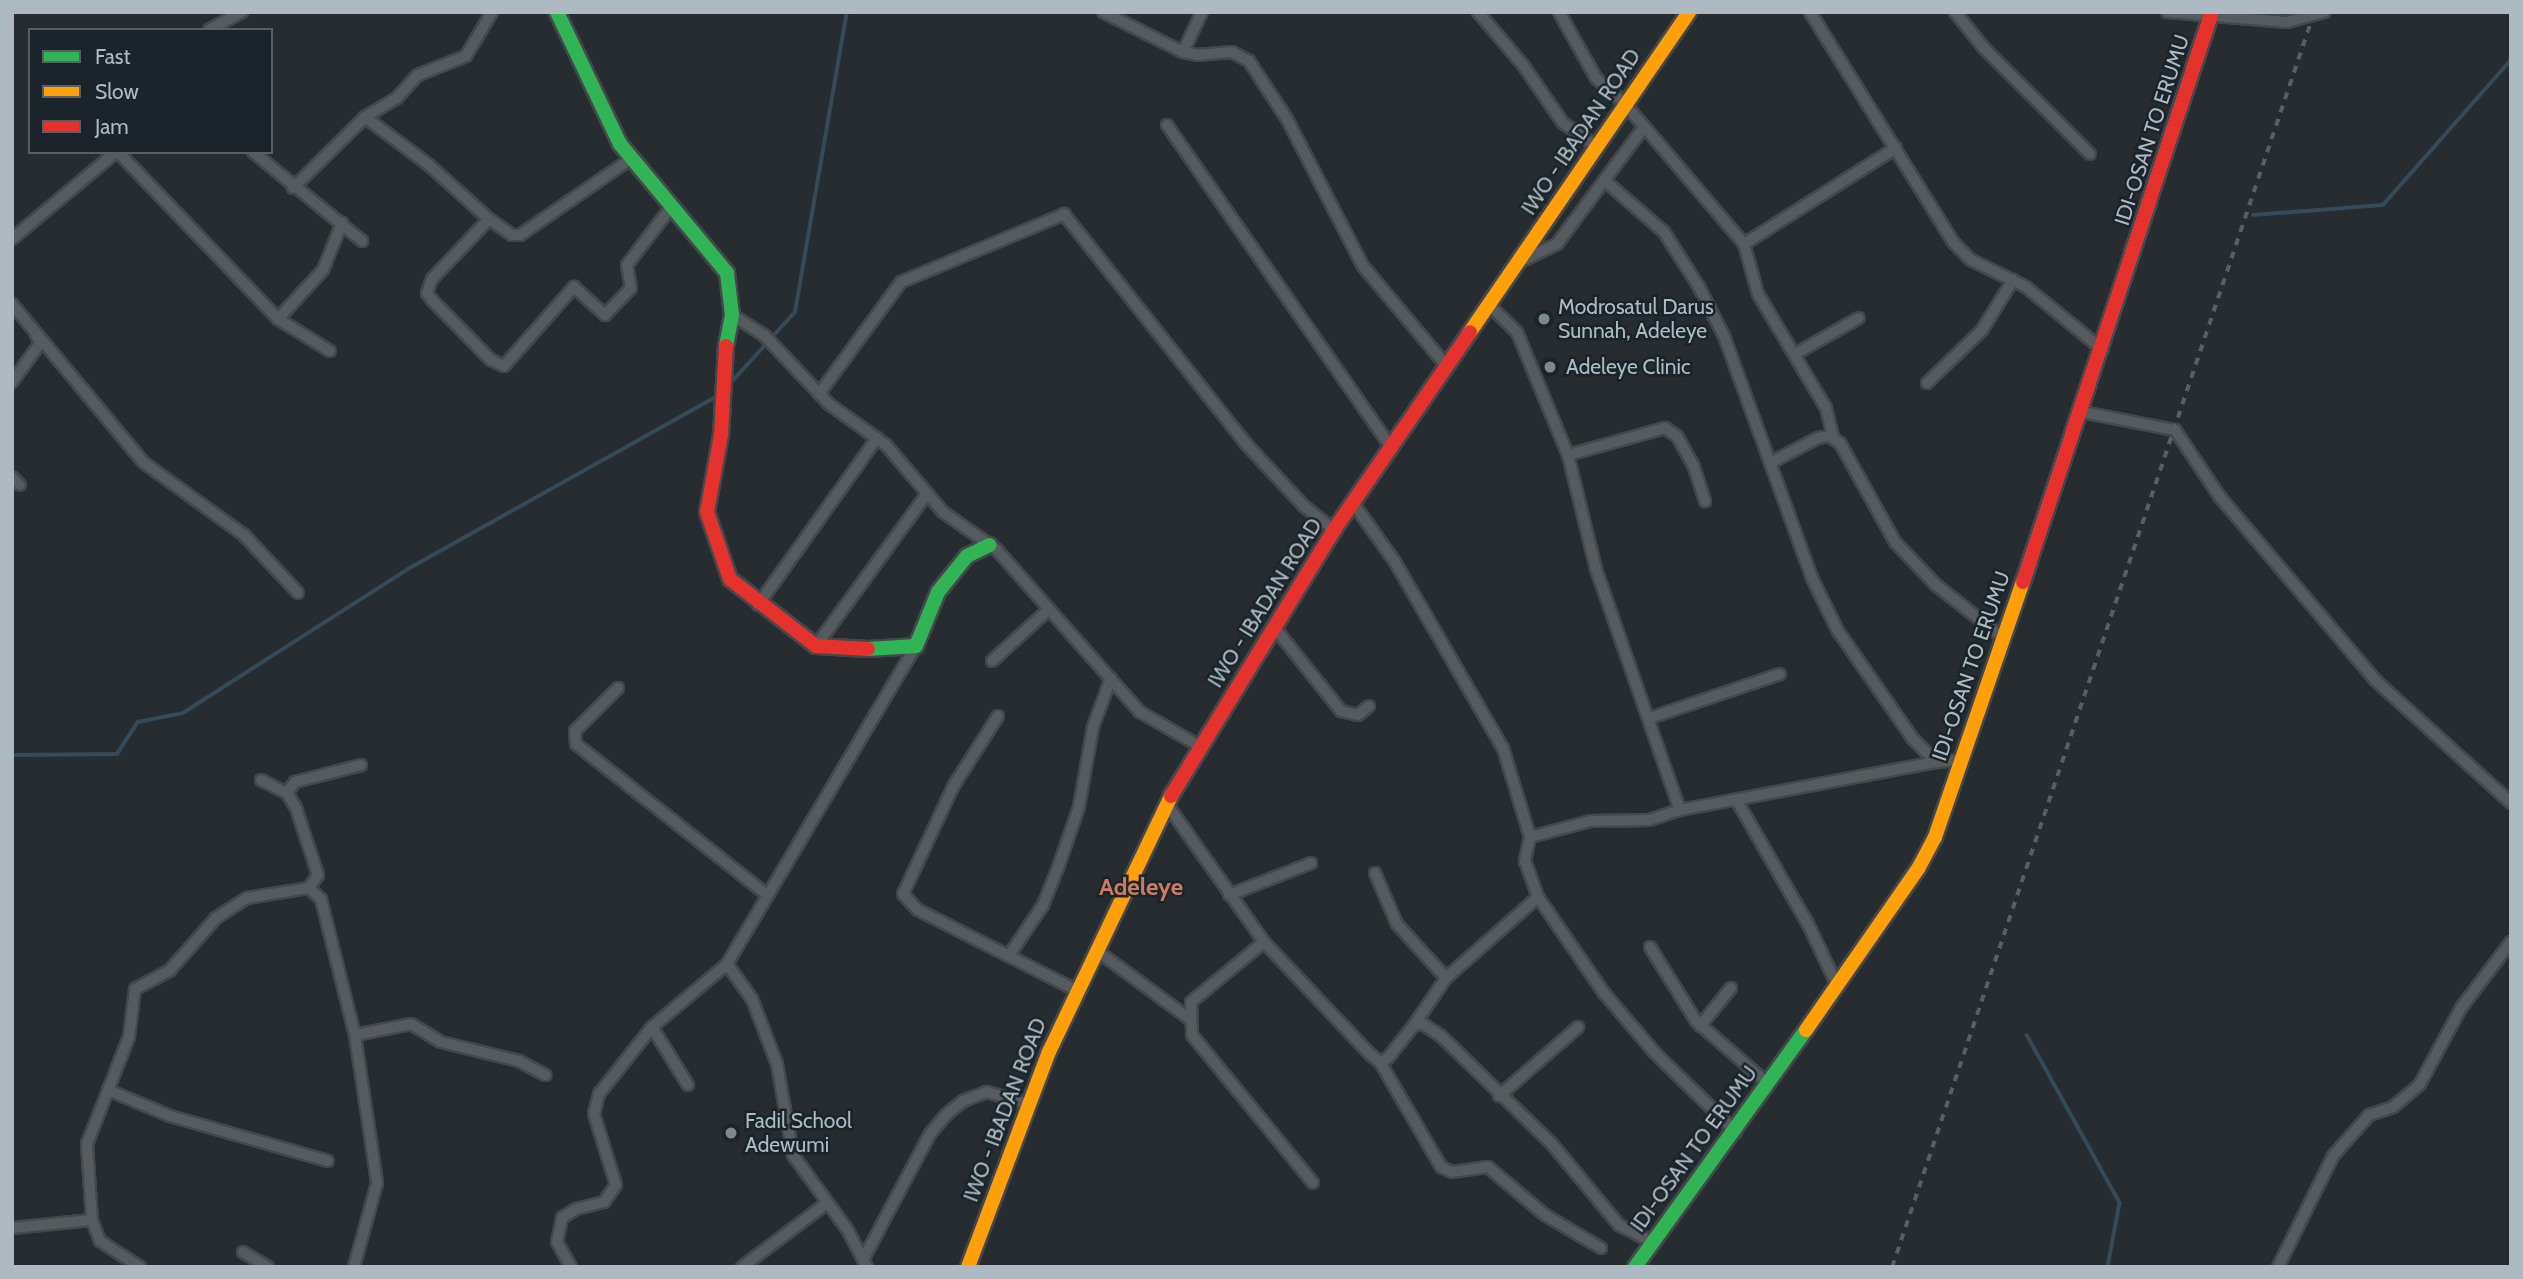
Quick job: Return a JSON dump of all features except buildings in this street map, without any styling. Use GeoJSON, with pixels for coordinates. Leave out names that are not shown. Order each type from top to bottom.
{"type":"FeatureCollection","features":[{"type":"Feature","properties":{"kind":"street"},"geometry":{"type":"LineString","coordinates":[[213,28],[242,12]]}},
{"type":"Feature","properties":{"kind":"street"},"geometry":{"type":"LineString","coordinates":[[293,188],[365,117],[397,98],[418,75],[466,56],[492,12]]}},
{"type":"Feature","properties":{"kind":"street"},"geometry":{"type":"LineString","coordinates":[[557,12],[605,118],[632,158],[722,262],[730,288],[732,314],[725,350],[720,435],[707,512],[723,570],[758,605],[817,646],[862,651],[916,646]]}},
{"type":"Feature","properties":{"kind":"street"},"geometry":{"type":"LineString","coordinates":[[1103,12],[1183,52],[1197,55],[1232,52],[1249,61],[1287,119],[1363,266],[1445,364]]}},
{"type":"Feature","properties":{"kind":"street"},"geometry":{"type":"LineString","coordinates":[[1183,52],[1202,12]]}},
{"type":"Feature","properties":{"kind":"street"},"geometry":{"type":"LineString","coordinates":[[1478,12],[1523,65],[1538,92],[1563,123],[1597,146]]}},
{"type":"Feature","properties":{"kind":"street"},"geometry":{"type":"LineString","coordinates":[[1559,12],[1595,78],[1625,104],[1744,244],[1758,294],[1826,408],[1834,439],[1895,542],[1936,585],[2002,637]]}},
{"type":"Feature","properties":{"kind":"street","name":"IWO - IBADAN ROAD"},"geometry":{"type":"LineString","coordinates":[[968,1267],[1028,1104],[1076,990],[1166,803],[1334,530],[1445,364],[1520,261],[1689,12]]}},
{"type":"Feature","properties":{"kind":"street"},"geometry":{"type":"LineString","coordinates":[[1811,12],[1954,243],[1971,260],[2012,280],[2103,350]]}},
{"type":"Feature","properties":{"kind":"street"},"geometry":{"type":"LineString","coordinates":[[1955,12],[1983,47],[2090,154]]}},
{"type":"Feature","properties":{"kind":"street"},"geometry":{"type":"LineString","coordinates":[[2167,12],[2287,22],[2325,12]]}},
{"type":"Feature","properties":{"kind":"street","name":"IDI-OSAN TO ERUMU"},"geometry":{"type":"LineString","coordinates":[[1635,1267],[1736,1132],[1767,1083],[1918,869],[1935,837],[2103,350],[2211,15]]}},
{"type":"Feature","properties":{"kind":"street"},"geometry":{"type":"LineString","coordinates":[[365,117],[429,165],[489,219],[512,235],[520,234],[632,158]]}},
{"type":"Feature","properties":{"kind":"street"},"geometry":{"type":"LineString","coordinates":[[1167,125],[1391,447]]}},
{"type":"Feature","properties":{"kind":"street"},"geometry":{"type":"LineString","coordinates":[[1520,261],[1557,244],[1643,128]]}},
{"type":"Feature","properties":{"kind":"street"},"geometry":{"type":"LineString","coordinates":[[1744,244],[1896,148]]}},
{"type":"Feature","properties":{"kind":"street"},"geometry":{"type":"LineString","coordinates":[[12,239],[115,154]]}},
{"type":"Feature","properties":{"kind":"street"},"geometry":{"type":"LineString","coordinates":[[119,154],[278,319],[330,351]]}},
{"type":"Feature","properties":{"kind":"street"},"geometry":{"type":"LineString","coordinates":[[255,154],[293,188],[342,223],[362,242]]}},
{"type":"Feature","properties":{"kind":"street"},"geometry":{"type":"LineString","coordinates":[[1604,180],[1664,232],[1685,260],[1724,336],[1812,578],[1838,631],[1896,719],[1936,762]]}},
{"type":"Feature","properties":{"kind":"street"},"geometry":{"type":"LineString","coordinates":[[489,219],[432,279],[427,293],[491,360],[504,366],[574,287],[605,315],[631,288],[627,265],[672,206]]}},
{"type":"Feature","properties":{"kind":"street"},"geometry":{"type":"LineString","coordinates":[[819,394],[901,282],[1064,214],[1246,444],[1304,506],[1334,530]]}},
{"type":"Feature","properties":{"kind":"street"},"geometry":{"type":"LineString","coordinates":[[278,319],[323,270],[342,223]]}},
{"type":"Feature","properties":{"kind":"street"},"geometry":{"type":"LineString","coordinates":[[1927,383],[1982,330],[2012,280]]}},
{"type":"Feature","properties":{"kind":"street"},"geometry":{"type":"LineString","coordinates":[[12,303],[143,462],[244,535],[299,593]]}},
{"type":"Feature","properties":{"kind":"street"},"geometry":{"type":"LineString","coordinates":[[1489,305],[1517,332],[1568,455],[1597,569],[1680,810]]}},
{"type":"Feature","properties":{"kind":"street"},"geometry":{"type":"LineString","coordinates":[[12,309],[41,342],[12,382]]}},
{"type":"Feature","properties":{"kind":"street"},"geometry":{"type":"LineString","coordinates":[[732,314],[764,335],[819,394],[877,438],[943,512],[990,545],[1047,611],[1156,724],[1201,747]]}},
{"type":"Feature","properties":{"kind":"street"},"geometry":{"type":"LineString","coordinates":[[1795,354],[1859,318]]}},
{"type":"Feature","properties":{"kind":"street"},"geometry":{"type":"LineString","coordinates":[[2082,412],[2175,430],[2220,497],[2382,688],[2511,803]]}},
{"type":"Feature","properties":{"kind":"street"},"geometry":{"type":"LineString","coordinates":[[1568,455],[1665,428],[1677,436],[1694,467],[1705,501]]}},
{"type":"Feature","properties":{"kind":"street"},"geometry":{"type":"LineString","coordinates":[[758,605],[877,438]]}},
{"type":"Feature","properties":{"kind":"street"},"geometry":{"type":"LineString","coordinates":[[1772,462],[1818,439],[1834,439]]}},
{"type":"Feature","properties":{"kind":"street"},"geometry":{"type":"LineString","coordinates":[[12,477],[20,485]]}},
{"type":"Feature","properties":{"kind":"street"},"geometry":{"type":"LineString","coordinates":[[817,646],[928,494]]}},
{"type":"Feature","properties":{"kind":"street"},"geometry":{"type":"LineString","coordinates":[[1353,503],[1395,562],[1469,697],[1496,735],[1530,837],[1525,862],[1538,897],[1604,993],[1655,1053],[1736,1132]]}},
{"type":"Feature","properties":{"kind":"street"},"geometry":{"type":"LineString","coordinates":[[571,1267],[557,1242],[562,1218],[576,1209],[604,1202],[616,1185],[594,1114],[598,1094],[652,1027],[727,964],[916,646],[938,592],[967,556],[990,545]]}},
{"type":"Feature","properties":{"kind":"street"},"geometry":{"type":"LineString","coordinates":[[992,661],[1047,611]]}},
{"type":"Feature","properties":{"kind":"street"},"geometry":{"type":"LineString","coordinates":[[1274,627],[1341,711],[1358,715],[1369,706]]}},
{"type":"Feature","properties":{"kind":"street"},"geometry":{"type":"LineString","coordinates":[[1650,718],[1780,674]]}},
{"type":"Feature","properties":{"kind":"street"},"geometry":{"type":"LineString","coordinates":[[1010,954],[1043,905],[1059,865],[1079,807],[1093,727],[1111,678]]}},
{"type":"Feature","properties":{"kind":"street"},"geometry":{"type":"LineString","coordinates":[[618,688],[575,732],[576,744],[766,895]]}},
{"type":"Feature","properties":{"kind":"street"},"geometry":{"type":"LineString","coordinates":[[998,716],[953,787],[903,894],[918,910],[1010,954],[1076,990]]}},
{"type":"Feature","properties":{"kind":"street"},"geometry":{"type":"LineString","coordinates":[[1530,837],[1591,821],[1649,820],[1680,810],[1936,762],[1961,760]]}},
{"type":"Feature","properties":{"kind":"street"},"geometry":{"type":"LineString","coordinates":[[287,793],[295,782],[361,765]]}},
{"type":"Feature","properties":{"kind":"street"},"geometry":{"type":"LineString","coordinates":[[140,1267],[100,1241],[92,1220],[88,1144],[129,1037],[133,995],[139,986],[170,970],[216,918],[247,898],[309,888],[318,875],[313,850],[287,793],[261,780]]}},
{"type":"Feature","properties":{"kind":"street"},"geometry":{"type":"LineString","coordinates":[[1737,801],[1808,923],[1837,985]]}},
{"type":"Feature","properties":{"kind":"street"},"geometry":{"type":"LineString","coordinates":[[1166,803],[1195,840],[1229,895],[1264,942],[1380,1062],[1441,1167],[1452,1172],[1488,1167],[1545,1215],[1601,1248]]}},
{"type":"Feature","properties":{"kind":"street"},"geometry":{"type":"LineString","coordinates":[[1229,895],[1311,863]]}},
{"type":"Feature","properties":{"kind":"street"},"geometry":{"type":"LineString","coordinates":[[1375,873],[1397,924],[1446,978]]}},
{"type":"Feature","properties":{"kind":"street"},"geometry":{"type":"LineString","coordinates":[[309,888],[321,899],[355,1035],[377,1184],[354,1267]]}},
{"type":"Feature","properties":{"kind":"street"},"geometry":{"type":"LineString","coordinates":[[1380,1062],[1414,1025],[1446,978],[1538,897]]}},
{"type":"Feature","properties":{"kind":"street"},"geometry":{"type":"LineString","coordinates":[[1264,942],[1194,997],[1192,1035],[1313,1183]]}},
{"type":"Feature","properties":{"kind":"street"},"geometry":{"type":"LineString","coordinates":[[2278,1267],[2333,1156],[2369,1115],[2393,1107],[2420,1084],[2444,1047],[2461,1008],[2511,943]]}},
{"type":"Feature","properties":{"kind":"street"},"geometry":{"type":"LineString","coordinates":[[1650,947],[1700,1026],[1767,1083]]}},
{"type":"Feature","properties":{"kind":"street"},"geometry":{"type":"LineString","coordinates":[[1096,950],[1191,1020]]}},
{"type":"Feature","properties":{"kind":"street"},"geometry":{"type":"LineString","coordinates":[[727,964],[752,999],[772,1051],[793,1155],[866,1263]]}},
{"type":"Feature","properties":{"kind":"street"},"geometry":{"type":"LineString","coordinates":[[1700,1026],[1731,988]]}},
{"type":"Feature","properties":{"kind":"street"},"geometry":{"type":"LineString","coordinates":[[355,1035],[411,1024],[441,1042],[519,1062],[545,1075]]}},
{"type":"Feature","properties":{"kind":"street"},"geometry":{"type":"LineString","coordinates":[[1414,1025],[1423,1024],[1441,1035],[1499,1096],[1552,1144],[1619,1225],[1653,1242]]}},
{"type":"Feature","properties":{"kind":"street"},"geometry":{"type":"LineString","coordinates":[[652,1027],[688,1085]]}},
{"type":"Feature","properties":{"kind":"street"},"geometry":{"type":"LineString","coordinates":[[1499,1096],[1578,1027]]}},
{"type":"Feature","properties":{"kind":"street"},"geometry":{"type":"LineString","coordinates":[[108,1090],[170,1116],[328,1161]]}},
{"type":"Feature","properties":{"kind":"street"},"geometry":{"type":"LineString","coordinates":[[866,1263],[930,1134],[947,1114],[963,1101],[988,1092],[1028,1104]]}},
{"type":"Feature","properties":{"kind":"street"},"geometry":{"type":"LineString","coordinates":[[741,1267],[827,1203]]}},
{"type":"Feature","properties":{"kind":"street"},"geometry":{"type":"LineString","coordinates":[[12,1228],[92,1220]]}},
{"type":"Feature","properties":{"kind":"street"},"geometry":{"type":"LineString","coordinates":[[243,1252],[268,1267]]}},
{"type":"Feature","properties":{"kind":"waterway"},"geometry":{"type":"LineString","coordinates":[[728,386],[795,312],[847,12]]}},
{"type":"Feature","properties":{"kind":"waterway"},"geometry":{"type":"LineString","coordinates":[[2253,215],[2383,205],[2511,60]]}},
{"type":"Feature","properties":{"kind":"waterway"},"geometry":{"type":"LineString","coordinates":[[12,755],[117,754],[138,722],[183,713],[408,569],[718,396]]}},
{"type":"Feature","properties":{"kind":"waterway"},"geometry":{"type":"LineString","coordinates":[[2027,1035],[2120,1203],[2108,1267]]}},
{"type":"Feature","properties":{"kind":"railway"},"geometry":{"type":"LineString","coordinates":[[1892,1267],[2314,12]]}},
{"type":"Feature","properties":{"kind":"traffic: fast"},"geometry":{"type":"LineString","coordinates":[[557,12],[620,144],[727,273],[732,315],[726,346]]}},
{"type":"Feature","properties":{"kind":"traffic: fast"},"geometry":{"type":"LineString","coordinates":[[868,649],[916,646],[938,592],[967,556],[990,545]]}},
{"type":"Feature","properties":{"kind":"traffic: fast"},"geometry":{"type":"LineString","coordinates":[[1635,1267],[1806,1030]]}},
{"type":"Feature","properties":{"kind":"traffic: slow"},"geometry":{"type":"LineString","coordinates":[[1470,332],[1689,12]]}},
{"type":"Feature","properties":{"kind":"traffic: slow"},"geometry":{"type":"LineString","coordinates":[[1806,1030],[1918,869],[1935,837],[2023,582]]}},
{"type":"Feature","properties":{"kind":"traffic: slow"},"geometry":{"type":"LineString","coordinates":[[968,1267],[1049,1052],[1171,796]]}},
{"type":"Feature","properties":{"kind":"traffic: jam"},"geometry":{"type":"LineString","coordinates":[[2023,582],[2212,12]]}},
{"type":"Feature","properties":{"kind":"traffic: jam"},"geometry":{"type":"LineString","coordinates":[[1171,796],[1334,530],[1470,332]]}},
{"type":"Feature","properties":{"kind":"traffic: jam"},"geometry":{"type":"LineString","coordinates":[[726,346],[721,435],[707,512],[730,579],[816,646],[868,649]]}},
{"type":"Feature","properties":{"kind":"place","name":"Modrosatul Darus Sunnah, Adeleye"},"geometry":{"type":"Point","coordinates":[1544,319]}},
{"type":"Feature","properties":{"kind":"place","name":"Adeleye Clinic"},"geometry":{"type":"Point","coordinates":[1550,367]}},
{"type":"Feature","properties":{"kind":"place","name":"Fadil School Adewumi"},"geometry":{"type":"Point","coordinates":[731,1133]}},
{"type":"Feature","properties":{"kind":"district","name":"Adeleye"},"geometry":{"type":"Point","coordinates":[1141,887]}}]}
